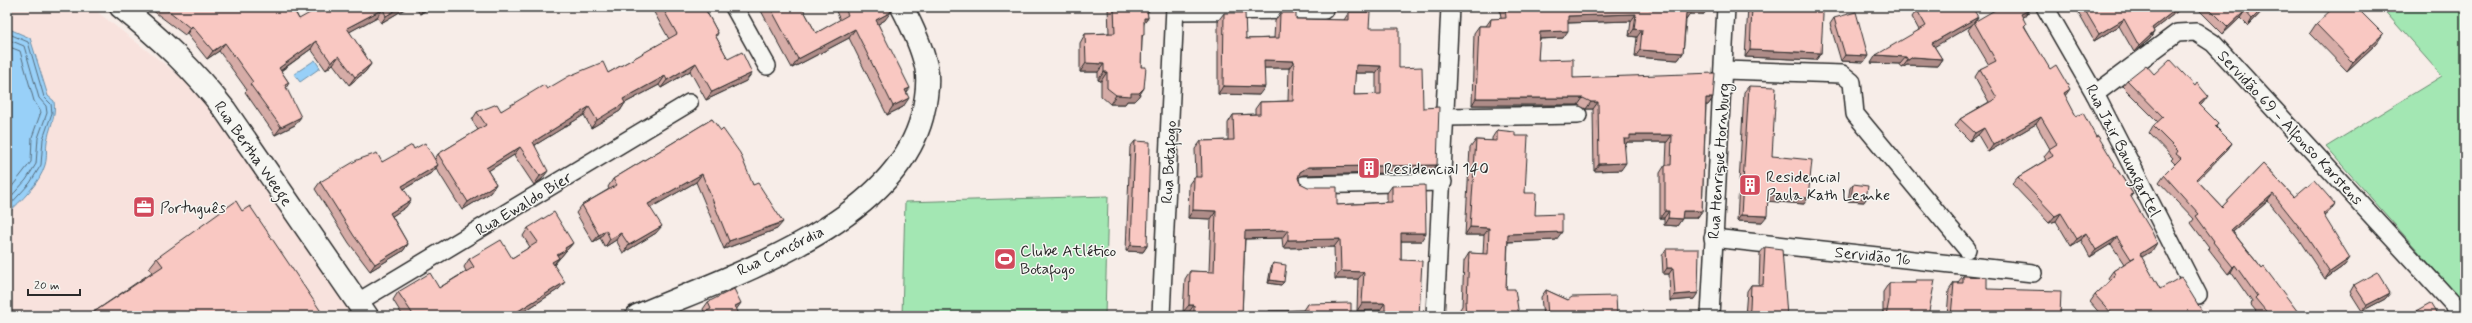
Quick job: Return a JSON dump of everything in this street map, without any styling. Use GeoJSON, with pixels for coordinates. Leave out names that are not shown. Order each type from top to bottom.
{"type":"FeatureCollection","features":[{"type":"Feature","properties":{"kind":"main road","name":"Rua Bertha Weege"},"geometry":{"type":"LineString","coordinates":[[120,7],[168,45],[205,84],[226,110],[362,309]]}},
{"type":"Feature","properties":{"kind":"main road","name":"Rua Concórdia"},"geometry":{"type":"LineString","coordinates":[[636,316],[787,251],[817,234],[876,191],[905,157],[917,132],[926,100],[926,67],[917,36],[902,7]]}},
{"type":"Feature","properties":{"kind":"street"},"geometry":{"type":"LineString","coordinates":[[734,7],[767,66]]}},
{"type":"Feature","properties":{"kind":"street"},"geometry":{"type":"LineString","coordinates":[[1435,316],[1443,182],[1450,7]]}},
{"type":"Feature","properties":{"kind":"street","name":"Rua Henrique Hornburg"},"geometry":{"type":"LineString","coordinates":[[1710,316],[1713,238],[1724,70],[1726,7]]}},
{"type":"Feature","properties":{"kind":"street","name":"Rua Jair Baumgartel"},"geometry":{"type":"LineString","coordinates":[[2045,7],[2095,94],[2198,294]]}},
{"type":"Feature","properties":{"kind":"street"},"geometry":{"type":"LineString","coordinates":[[1175,9],[1324,10]]}},
{"type":"Feature","properties":{"kind":"street","name":"Rua Botafogo"},"geometry":{"type":"LineString","coordinates":[[1161,316],[1175,9]]}},
{"type":"Feature","properties":{"kind":"street","name":"Servidão 69 - Alfonso Karstens"},"geometry":{"type":"LineString","coordinates":[[2095,94],[2177,34],[2196,32],[2214,43],[2464,316]]}},
{"type":"Feature","properties":{"kind":"street"},"geometry":{"type":"LineString","coordinates":[[1724,70],[1842,74],[1852,82],[1854,114],[1967,249]]}},
{"type":"Feature","properties":{"kind":"street","name":"Rua Ewaldo Bier"},"geometry":{"type":"LineString","coordinates":[[362,309],[689,103]]}},
{"type":"Feature","properties":{"kind":"street"},"geometry":{"type":"LineString","coordinates":[[1445,117],[1578,115]]}},
{"type":"Feature","properties":{"kind":"street"},"geometry":{"type":"LineString","coordinates":[[1303,185],[1443,182]]}},
{"type":"Feature","properties":{"kind":"street","name":"Servidão 16"},"geometry":{"type":"LineString","coordinates":[[1713,238],[2033,273]]}},
{"type":"Feature","properties":{"kind":"shaded area","name":"Português"},"geometry":{"type":"Polygon","coordinates":[[[7,7],[91,7],[208,98],[355,316],[7,316],[7,7]]]}},
{"type":"Feature","properties":{"kind":"green space"},"geometry":{"type":"Polygon","coordinates":[[[2381,7],[2465,7],[2465,304],[2326,147],[2442,76],[2381,7]]]}},
{"type":"Feature","properties":{"kind":"green space","name":"Clube Atlético Botafogo"},"geometry":{"type":"Polygon","coordinates":[[[1108,196],[1105,316],[902,316],[905,202],[1108,196]]]}},
{"type":"Feature","properties":{"kind":"water"},"geometry":{"type":"Polygon","coordinates":[[[7,28],[30,38],[48,96],[54,101],[54,116],[47,141],[46,161],[43,172],[29,191],[7,214],[7,28]]]}},
{"type":"Feature","properties":{"kind":"water"},"geometry":{"type":"Polygon","coordinates":[[[315,60],[320,68],[300,82],[294,74],[315,60]]]}},
{"type":"Feature","properties":{"kind":"building"},"geometry":{"type":"Polygon","coordinates":[[[164,7],[292,7],[299,19],[317,9],[319,12],[327,7],[401,7],[386,16],[383,9],[347,28],[371,64],[355,77],[339,56],[331,62],[316,41],[279,68],[289,83],[285,85],[301,117],[281,127],[250,84],[253,82],[225,43],[213,51],[192,26],[190,28],[164,7]]]}},
{"type":"Feature","properties":{"kind":"building"},"geometry":{"type":"Polygon","coordinates":[[[662,7],[704,7],[718,33],[715,35],[728,59],[742,52],[752,73],[712,92],[696,63],[667,80],[665,76],[623,99],[625,103],[597,120],[589,107],[533,142],[548,171],[540,176],[520,147],[486,168],[496,184],[468,202],[438,154],[486,125],[477,112],[497,104],[501,111],[544,85],[547,89],[569,76],[603,62],[608,73],[677,34],[662,7]]]}},
{"type":"Feature","properties":{"kind":"building"},"geometry":{"type":"Polygon","coordinates":[[[770,7],[802,7],[816,33],[848,15],[844,7],[889,7],[891,12],[876,20],[910,88],[905,90],[909,98],[893,106],[855,29],[798,59],[770,7]]]}},
{"type":"Feature","properties":{"kind":"building"},"geometry":{"type":"Polygon","coordinates":[[[1114,7],[1151,7],[1147,8],[1148,18],[1144,18],[1144,35],[1142,35],[1141,67],[1146,67],[1144,88],[1139,93],[1131,93],[1131,96],[1116,95],[1107,88],[1107,72],[1104,72],[1104,64],[1086,63],[1085,34],[1115,33],[1114,7]]]}},
{"type":"Feature","properties":{"kind":"building"},"geometry":{"type":"Polygon","coordinates":[[[1505,7],[1648,7],[1649,9],[1691,7],[1691,13],[1686,13],[1683,53],[1640,50],[1642,30],[1634,29],[1636,14],[1568,16],[1568,31],[1540,32],[1538,60],[1573,59],[1573,78],[1715,73],[1713,98],[1706,98],[1702,211],[1683,211],[1682,219],[1668,218],[1669,211],[1665,211],[1665,165],[1671,165],[1672,135],[1630,135],[1630,139],[1624,139],[1626,163],[1599,164],[1598,102],[1591,102],[1583,98],[1476,98],[1479,26],[1490,26],[1491,19],[1506,18],[1505,7]]]}},
{"type":"Feature","properties":{"kind":"building"},"geometry":{"type":"Polygon","coordinates":[[[1752,7],[1822,7],[1821,53],[1750,50],[1752,7]]]}},
{"type":"Feature","properties":{"kind":"building"},"geometry":{"type":"Polygon","coordinates":[[[1922,7],[1972,7],[1978,17],[1932,43],[1942,59],[1913,57],[1908,60],[1906,57],[1876,55],[1926,26],[1917,10],[1922,7]]]}},
{"type":"Feature","properties":{"kind":"building"},"geometry":{"type":"Polygon","coordinates":[[[2000,7],[2027,7],[2029,10],[2021,14],[2026,24],[2024,26],[2050,69],[2056,65],[2070,89],[2064,93],[2076,116],[2083,113],[2096,137],[2098,136],[2115,164],[2114,165],[2133,194],[2130,195],[2152,232],[2157,243],[2140,254],[2160,289],[2181,277],[2205,316],[2114,316],[2095,295],[2114,277],[2115,274],[2113,271],[2135,257],[2131,259],[2117,237],[2096,250],[2086,233],[2077,239],[2061,213],[2055,216],[2018,177],[2053,156],[2049,149],[2057,144],[2041,117],[1993,145],[1984,128],[1975,133],[1960,119],[1997,98],[1980,69],[1996,61],[1974,22],[2000,7]]]}},
{"type":"Feature","properties":{"kind":"building"},"geometry":{"type":"Polygon","coordinates":[[[2083,7],[2179,7],[2152,28],[2154,32],[2139,46],[2124,19],[2099,34],[2083,7]]]}},
{"type":"Feature","properties":{"kind":"building"},"geometry":{"type":"Polygon","coordinates":[[[2208,7],[2264,7],[2252,19],[2245,11],[2228,27],[2208,7]]]}},
{"type":"Feature","properties":{"kind":"building"},"geometry":{"type":"Polygon","coordinates":[[[2334,7],[2356,7],[2383,34],[2353,62],[2316,24],[2334,7]]]}},
{"type":"Feature","properties":{"kind":"building"},"geometry":{"type":"Polygon","coordinates":[[[1349,12],[1370,12],[1369,28],[1399,28],[1399,68],[1422,67],[1423,108],[1439,107],[1437,165],[1308,167],[1300,172],[1298,178],[1300,183],[1308,187],[1337,187],[1337,205],[1392,202],[1392,186],[1425,185],[1426,233],[1401,233],[1401,260],[1422,261],[1419,316],[1385,316],[1385,303],[1362,303],[1364,272],[1341,271],[1340,239],[1288,240],[1288,230],[1245,231],[1242,316],[1194,316],[1194,305],[1189,305],[1190,271],[1214,272],[1216,211],[1193,210],[1194,177],[1202,177],[1201,141],[1234,140],[1233,115],[1260,114],[1260,102],[1293,101],[1294,61],[1264,60],[1265,87],[1223,86],[1224,13],[1245,13],[1246,39],[1279,38],[1280,13],[1296,13],[1296,19],[1349,20],[1349,12]],[[1356,65],[1354,95],[1381,94],[1381,66],[1356,65]]]}},
{"type":"Feature","properties":{"kind":"building"},"geometry":{"type":"Polygon","coordinates":[[[1856,12],[1868,56],[1845,55],[1834,18],[1856,12]]]}},
{"type":"Feature","properties":{"kind":"building"},"geometry":{"type":"Polygon","coordinates":[[[2170,59],[2195,86],[2197,83],[2208,96],[2199,104],[2218,123],[2215,126],[2232,143],[2196,179],[2222,207],[2263,164],[2294,197],[2314,180],[2335,204],[2323,214],[2350,258],[2330,272],[2304,233],[2273,194],[2231,230],[2262,269],[2264,267],[2301,316],[2270,316],[2255,298],[2257,296],[2235,265],[2233,267],[2213,242],[2214,241],[2196,216],[2199,214],[2164,175],[2181,158],[2176,154],[2178,151],[2153,126],[2163,117],[2127,80],[2146,65],[2154,74],[2170,59]]]}},
{"type":"Feature","properties":{"kind":"building"},"geometry":{"type":"Polygon","coordinates":[[[1749,86],[1776,87],[1772,156],[1812,160],[1808,198],[1768,195],[1767,216],[1741,215],[1749,86]]]}},
{"type":"Feature","properties":{"kind":"building"},"geometry":{"type":"Polygon","coordinates":[[[712,119],[721,131],[723,129],[740,153],[753,185],[758,183],[783,222],[729,241],[702,174],[648,204],[662,226],[629,245],[621,233],[610,239],[606,230],[599,235],[582,205],[617,185],[613,179],[712,119]]]}},
{"type":"Feature","properties":{"kind":"building"},"geometry":{"type":"Polygon","coordinates":[[[1497,130],[1515,132],[1515,136],[1528,136],[1525,193],[1536,193],[1535,215],[1562,214],[1562,232],[1508,234],[1506,289],[1515,289],[1519,316],[1466,316],[1465,301],[1467,301],[1469,253],[1488,254],[1489,228],[1470,227],[1476,140],[1497,141],[1497,130]]]}},
{"type":"Feature","properties":{"kind":"building"},"geometry":{"type":"Polygon","coordinates":[[[1135,141],[1150,142],[1147,246],[1131,245],[1135,141]]]}},
{"type":"Feature","properties":{"kind":"building"},"geometry":{"type":"Polygon","coordinates":[[[425,143],[438,165],[402,186],[411,200],[390,213],[408,244],[375,264],[354,236],[320,182],[357,160],[377,153],[382,162],[412,145],[414,149],[425,143]]]}},
{"type":"Feature","properties":{"kind":"building"},"geometry":{"type":"Polygon","coordinates":[[[1853,184],[1868,186],[1866,199],[1851,197],[1853,184]]]}},
{"type":"Feature","properties":{"kind":"building"},"geometry":{"type":"Polygon","coordinates":[[[236,201],[242,211],[250,206],[324,316],[93,316],[91,314],[163,266],[157,258],[236,201]]]}},
{"type":"Feature","properties":{"kind":"building"},"geometry":{"type":"Polygon","coordinates":[[[554,212],[573,243],[565,248],[566,250],[557,255],[559,258],[552,262],[565,282],[510,316],[414,316],[398,292],[430,273],[439,288],[474,267],[469,259],[501,240],[512,258],[538,242],[528,228],[554,212]]]}},
{"type":"Feature","properties":{"kind":"building"},"geometry":{"type":"Polygon","coordinates":[[[1765,247],[1782,249],[1787,316],[1749,316],[1751,285],[1763,285],[1765,247]]]}},
{"type":"Feature","properties":{"kind":"building"},"geometry":{"type":"Polygon","coordinates":[[[1666,249],[1699,249],[1698,293],[1675,295],[1673,268],[1667,268],[1666,249]]]}},
{"type":"Feature","properties":{"kind":"building"},"geometry":{"type":"Polygon","coordinates":[[[1273,263],[1286,265],[1284,282],[1270,280],[1273,263]]]}},
{"type":"Feature","properties":{"kind":"building"},"geometry":{"type":"Polygon","coordinates":[[[2377,272],[2390,293],[2367,305],[2354,285],[2377,272]]]}},
{"type":"Feature","properties":{"kind":"building"},"geometry":{"type":"Polygon","coordinates":[[[1963,276],[1987,277],[1987,289],[2061,291],[2060,316],[1951,316],[1954,283],[1963,283],[1963,276]]]}},
{"type":"Feature","properties":{"kind":"building"},"geometry":{"type":"Polygon","coordinates":[[[1916,280],[1935,280],[1928,316],[1886,316],[1889,301],[1889,283],[1916,283],[1916,280]]]}},
{"type":"Feature","properties":{"kind":"building"},"geometry":{"type":"Polygon","coordinates":[[[734,289],[741,303],[735,306],[740,316],[698,316],[711,309],[708,302],[734,289]]]}},
{"type":"Feature","properties":{"kind":"building"},"geometry":{"type":"Polygon","coordinates":[[[1546,290],[1568,300],[1572,297],[1616,296],[1617,316],[1548,316],[1546,290]]]}},
{"type":"Feature","properties":{"kind":"building"},"geometry":{"type":"Polygon","coordinates":[[[1351,303],[1351,316],[1269,316],[1269,311],[1308,310],[1307,304],[1351,303]]]}},
{"type":"Feature","properties":{"kind":"building"},"geometry":{"type":"Polygon","coordinates":[[[2430,303],[2438,316],[2407,316],[2430,303]]]}},
{"type":"Feature","properties":{"kind":"building"},"geometry":{"type":"Polygon","coordinates":[[[2212,313],[2215,316],[2208,316],[2212,313]]]}},
{"type":"Feature","properties":{"kind":"place","name":"Residencial 140"},"geometry":{"type":"Point","coordinates":[1369,168]}},
{"type":"Feature","properties":{"kind":"place","name":"Residencial Paula Kath Lemke"},"geometry":{"type":"Point","coordinates":[1750,185]}},
{"type":"Feature","properties":{"kind":"place","name":"Português"},"geometry":{"type":"Point","coordinates":[144,207]}},
{"type":"Feature","properties":{"kind":"place","name":"Clube Atlético Botafogo"},"geometry":{"type":"Point","coordinates":[1005,259]}}]}
